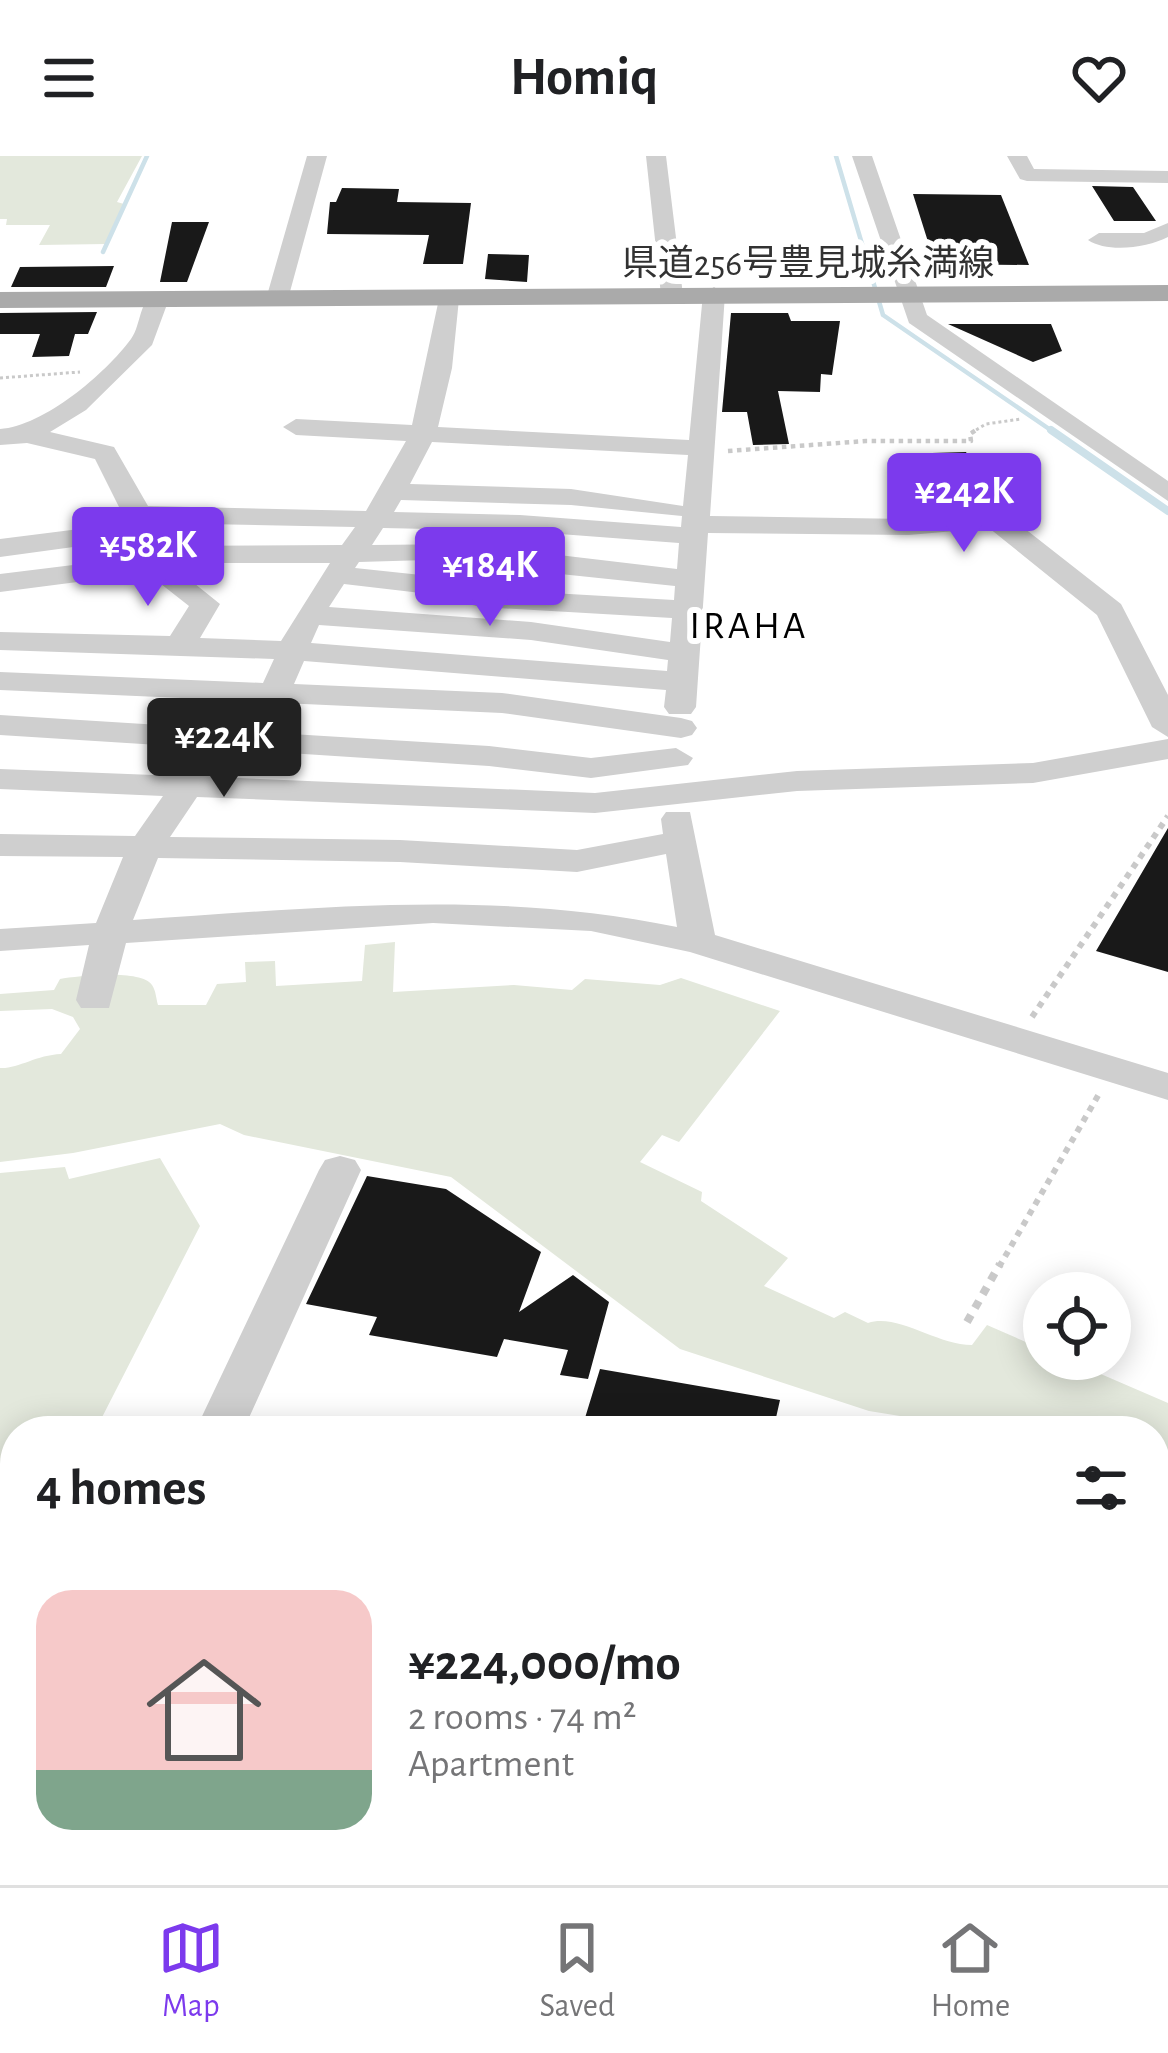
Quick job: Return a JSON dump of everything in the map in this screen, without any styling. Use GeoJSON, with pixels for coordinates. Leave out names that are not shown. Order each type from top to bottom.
{"type":"FeatureCollection","features":[{"type":"Feature","properties":{"kind":"main road","name":"県道256号豊見城糸満線"},"geometry":{"type":"LineString","coordinates":[[448,299],[672,295],[714,299]]}},
{"type":"Feature","properties":{"kind":"main road","name":"県道256号豊見城糸満線"},"geometry":{"type":"LineString","coordinates":[[0,300],[1168,298]]}},
{"type":"Feature","properties":{"kind":"street"},"geometry":{"type":"LineString","coordinates":[[277,299],[317,156]]}},
{"type":"Feature","properties":{"kind":"street"},"geometry":{"type":"LineString","coordinates":[[656,156],[672,295]]}},
{"type":"Feature","properties":{"kind":"street"},"geometry":{"type":"LineString","coordinates":[[862,156],[917,318],[1168,493]]}},
{"type":"Feature","properties":{"kind":"street"},"geometry":{"type":"LineString","coordinates":[[1020,162],[1027,175],[1098,156]]}},
{"type":"Feature","properties":{"kind":"street"},"geometry":{"type":"LineString","coordinates":[[1062,165],[1148,167]]}},
{"type":"Feature","properties":{"kind":"street"},"geometry":{"type":"LineString","coordinates":[[1062,165],[1077,194],[1102,200]]}},
{"type":"Feature","properties":{"kind":"street"},"geometry":{"type":"LineString","coordinates":[[1099,240],[1148,239],[1168,229]]}},
{"type":"Feature","properties":{"kind":"street"},"geometry":{"type":"LineString","coordinates":[[13,436],[77,405],[144,340],[158,299]]}},
{"type":"Feature","properties":{"kind":"street"},"geometry":{"type":"LineString","coordinates":[[94,1000],[107,931],[148,847],[187,787],[275,691],[309,615],[391,492],[423,433],[443,347],[448,299]]}},
{"type":"Feature","properties":{"kind":"street"},"geometry":{"type":"LineString","coordinates":[[698,942],[674,798],[714,299]]}},
{"type":"Feature","properties":{"kind":"street"},"geometry":{"type":"LineString","coordinates":[[296,427],[700,451]]}},
{"type":"Feature","properties":{"kind":"street"},"geometry":{"type":"LineString","coordinates":[[13,436],[105,453],[146,541],[205,604],[181,644]]}},
{"type":"Feature","properties":{"kind":"street"},"geometry":{"type":"LineString","coordinates":[[391,492],[571,497],[694,524]]}},
{"type":"Feature","properties":{"kind":"street"},"geometry":{"type":"LineString","coordinates":[[0,548],[146,541],[372,520],[909,527],[995,519],[1110,610],[1168,728]]}},
{"type":"Feature","properties":{"kind":"street"},"geometry":{"type":"LineString","coordinates":[[0,583],[146,541],[345,565],[481,598],[686,610]]}},
{"type":"Feature","properties":{"kind":"street"},"geometry":{"type":"LineString","coordinates":[[345,565],[391,549],[481,554],[506,561],[689,579]]}},
{"type":"Feature","properties":{"kind":"street"},"geometry":{"type":"LineString","coordinates":[[309,615],[531,631],[681,667]]}},
{"type":"Feature","properties":{"kind":"street"},"geometry":{"type":"LineString","coordinates":[[0,641],[181,644],[681,667]]}},
{"type":"Feature","properties":{"kind":"street"},"geometry":{"type":"LineString","coordinates":[[0,681],[502,703],[678,743]]}},
{"type":"Feature","properties":{"kind":"street"},"geometry":{"type":"LineString","coordinates":[[15,779],[65,729],[95,684]]}},
{"type":"Feature","properties":{"kind":"street"},"geometry":{"type":"LineString","coordinates":[[0,725],[489,755],[591,768],[678,743]]}},
{"type":"Feature","properties":{"kind":"street"},"geometry":{"type":"LineString","coordinates":[[15,779],[595,803],[797,781],[1033,773],[1168,749]]}},
{"type":"Feature","properties":{"kind":"street"},"geometry":{"type":"LineString","coordinates":[[0,845],[400,851],[577,861],[681,841]]}},
{"type":"Feature","properties":{"kind":"street"},"geometry":{"type":"LineString","coordinates":[[0,940],[433,912],[591,920],[698,942],[1168,1087]]}},
{"type":"Feature","properties":{"kind":"street"},"geometry":{"type":"LineString","coordinates":[[226,1416],[340,1170]]}},
{"type":"Feature","properties":{"kind":"path"},"geometry":{"type":"LineString","coordinates":[[0,378],[114,370]]}},
{"type":"Feature","properties":{"kind":"path"},"geometry":{"type":"LineString","coordinates":[[700,451],[866,441],[970,441],[970,434],[986,424],[1029,418]]}},
{"type":"Feature","properties":{"kind":"path"},"geometry":{"type":"LineString","coordinates":[[1016,1040],[1168,817]]}},
{"type":"Feature","properties":{"kind":"path"},"geometry":{"type":"LineString","coordinates":[[967,1322],[1113,1070]]}},
{"type":"Feature","properties":{"kind":"shaded area"},"geometry":{"type":"Polygon","coordinates":[[[0,156],[142,156],[117,202],[124,204],[106,244],[39,245],[50,225],[6,225],[7,219],[0,219],[0,156]]]}},
{"type":"Feature","properties":{"kind":"shaded area"},"geometry":{"type":"Polygon","coordinates":[[[395,942],[393,992],[514,985],[572,990],[585,979],[660,985],[681,978],[780,1011],[679,1142],[662,1135],[640,1162],[702,1192],[701,1201],[788,1258],[764,1286],[834,1318],[845,1312],[868,1323],[892,1322],[958,1344],[972,1345],[987,1325],[1023,1341],[1023,1380],[1115,1380],[1168,1403],[1168,1416],[900,1416],[869,1411],[680,1349],[451,1177],[244,1135],[220,1124],[0,1162],[0,1068],[61,1054],[80,1029],[73,1017],[52,1009],[0,1011],[0,994],[54,990],[60,979],[123,975],[152,985],[158,1005],[206,1005],[217,984],[246,982],[245,962],[275,961],[276,986],[362,981],[365,945],[395,942]]]}},
{"type":"Feature","properties":{"kind":"shaded area"},"geometry":{"type":"Polygon","coordinates":[[[160,1158],[200,1226],[103,1416],[0,1416],[0,1173],[65,1167],[69,1179],[160,1158]]]}},
{"type":"Feature","properties":{"kind":"building"},"geometry":{"type":"Polygon","coordinates":[[[1092,186],[1133,187],[1156,221],[1114,221],[1092,186]]]}},
{"type":"Feature","properties":{"kind":"building"},"geometry":{"type":"Polygon","coordinates":[[[342,188],[399,189],[397,202],[471,203],[463,264],[423,264],[429,235],[327,234],[330,202],[336,202],[342,188]]]}},
{"type":"Feature","properties":{"kind":"building"},"geometry":{"type":"Polygon","coordinates":[[[913,194],[1001,195],[1029,265],[935,264],[913,194]]]}},
{"type":"Feature","properties":{"kind":"building"},"geometry":{"type":"Polygon","coordinates":[[[172,222],[209,222],[187,282],[160,282],[172,222]]]}},
{"type":"Feature","properties":{"kind":"building"},"geometry":{"type":"Polygon","coordinates":[[[488,254],[529,255],[527,282],[485,279],[488,254]]]}},
{"type":"Feature","properties":{"kind":"building"},"geometry":{"type":"Polygon","coordinates":[[[114,266],[106,287],[11,287],[20,267],[114,266]]]}},
{"type":"Feature","properties":{"kind":"building"},"geometry":{"type":"Polygon","coordinates":[[[97,312],[88,334],[75,334],[69,356],[32,357],[40,334],[0,334],[0,313],[97,312]]]}},
{"type":"Feature","properties":{"kind":"building"},"geometry":{"type":"Polygon","coordinates":[[[731,313],[788,313],[791,321],[840,321],[832,375],[821,374],[820,392],[778,391],[789,444],[753,445],[747,412],[722,412],[731,313]]]}},
{"type":"Feature","properties":{"kind":"building"},"geometry":{"type":"Polygon","coordinates":[[[948,324],[1051,324],[1062,351],[1033,362],[948,324]]]}},
{"type":"Feature","properties":{"kind":"building"},"geometry":{"type":"Polygon","coordinates":[[[966,452],[981,481],[946,482],[932,453],[966,452]]]}},
{"type":"Feature","properties":{"kind":"building"},"geometry":{"type":"Polygon","coordinates":[[[1168,828],[1168,972],[1096,951],[1168,828]]]}},
{"type":"Feature","properties":{"kind":"building"},"geometry":{"type":"Polygon","coordinates":[[[367,1176],[446,1189],[541,1252],[519,1312],[573,1275],[609,1302],[588,1379],[560,1375],[568,1350],[504,1339],[497,1357],[369,1335],[377,1317],[306,1304],[367,1176]]]}},
{"type":"Feature","properties":{"kind":"building"},"geometry":{"type":"Polygon","coordinates":[[[600,1369],[780,1400],[776,1416],[586,1416],[600,1369]]]}},
{"type":"Feature","properties":{"kind":"waterway"},"geometry":{"type":"LineString","coordinates":[[103,252],[147,156]]}},
{"type":"Feature","properties":{"kind":"waterway"},"geometry":{"type":"LineString","coordinates":[[836,156],[883,315],[1055,433]]}},
{"type":"Feature","properties":{"kind":"waterway"},"geometry":{"type":"LineString","coordinates":[[1051,430],[1168,511]]}},
{"type":"Feature","properties":{"kind":"district","name":"IRAHA"},"geometry":{"type":"Point","coordinates":[749,626]}}]}
